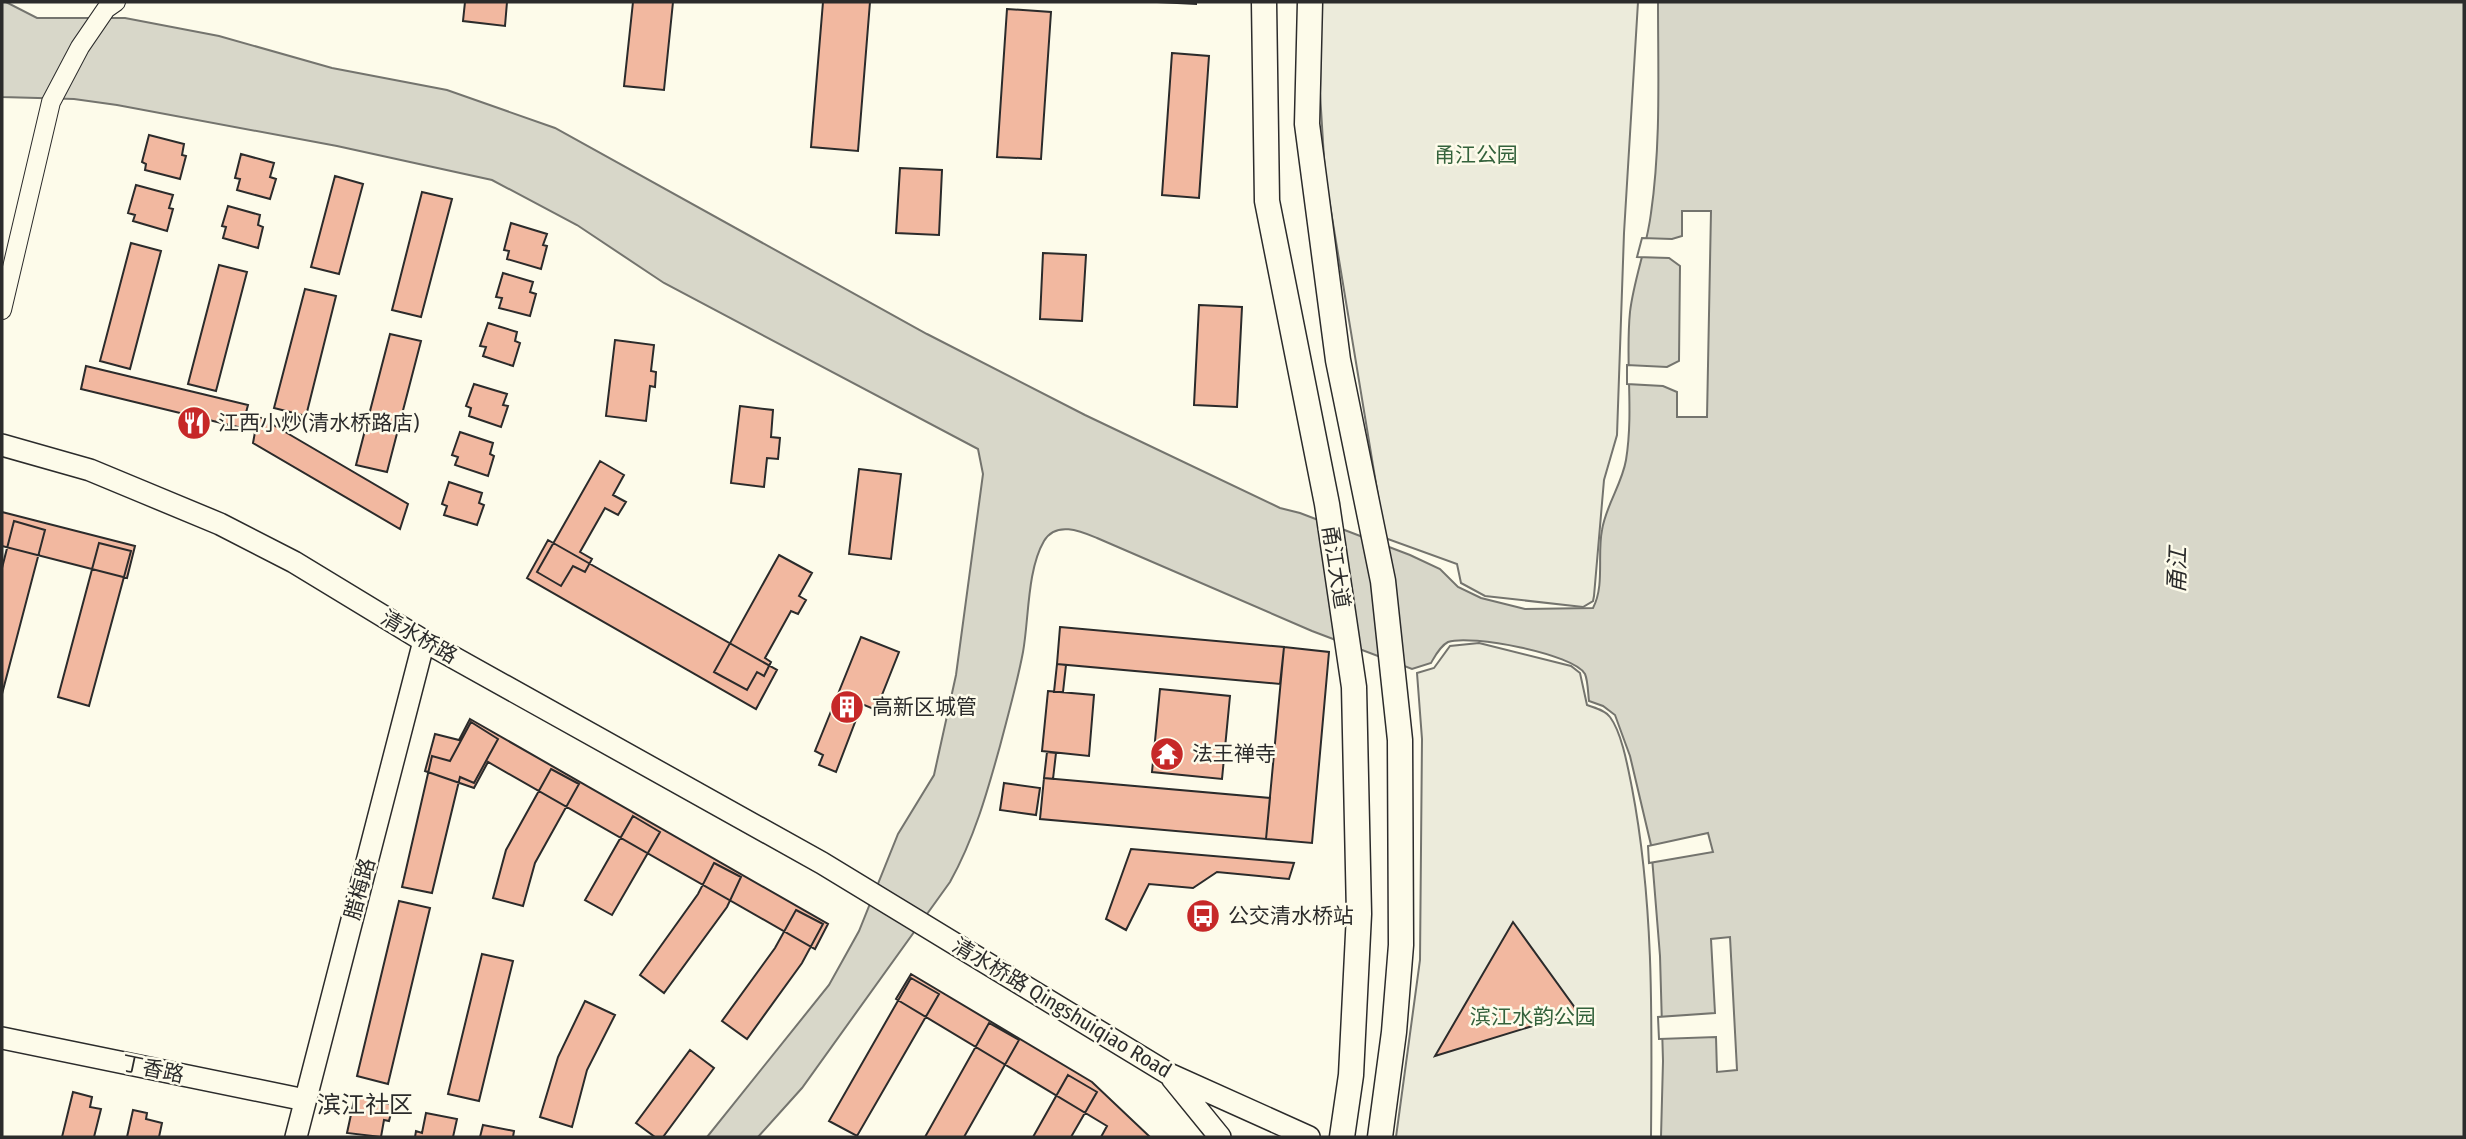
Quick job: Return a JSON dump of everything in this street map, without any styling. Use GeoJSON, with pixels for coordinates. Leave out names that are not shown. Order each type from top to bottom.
{"type":"FeatureCollection","features":[{"type":"Feature","properties":{"kind":"main road","name":"甬江大道"},"geometry":{"type":"LineString","coordinates":[[1264,2],[1267,201],[1326,504],[1354,687],[1359,914],[1351,1075],[1342,1137]]}},
{"type":"Feature","properties":{"kind":"main road","name":"甬江大道"},"geometry":{"type":"LineString","coordinates":[[1310,2],[1307,124],[1338,360],[1383,581],[1400,740],[1401,945],[1394,1032],[1380,1137]]}},
{"type":"Feature","properties":{"kind":"street"},"geometry":{"type":"LineString","coordinates":[[2,310],[51,102],[80,47],[106,9],[116,2]]}},
{"type":"Feature","properties":{"kind":"street","name":"清水桥路"},"geometry":{"type":"LineString","coordinates":[[2,445],[90,470],[220,524],[294,562],[425,641],[822,863]]}},
{"type":"Feature","properties":{"kind":"street","name":"腊梅路"},"geometry":{"type":"LineString","coordinates":[[296,1137],[425,641]]}},
{"type":"Feature","properties":{"kind":"street","name":"清水桥路 Qingshuiqiao Road"},"geometry":{"type":"LineString","coordinates":[[822,863],[1168,1074],[1309,1137]]}},
{"type":"Feature","properties":{"kind":"street","name":"丁香路"},"geometry":{"type":"LineString","coordinates":[[2,1038],[305,1100]]}},
{"type":"Feature","properties":{"kind":"street"},"geometry":{"type":"LineString","coordinates":[[1168,1074],[1220,1137]]}},
{"type":"Feature","properties":{"kind":"green space","name":"甬江公园"},"geometry":{"type":"Polygon","coordinates":[[[1321,2],[1638,2],[1624,233],[1617,435],[1604,480],[1594,596],[1593,601],[1583,607],[1485,596],[1461,583],[1457,564],[1385,538],[1325,175],[1320,93],[1321,2]]]}},
{"type":"Feature","properties":{"kind":"green space","name":"滨江水韵公园"},"geometry":{"type":"Polygon","coordinates":[[[1479,643],[1571,666],[1580,673],[1587,705],[1608,715],[1621,741],[1639,831],[1648,918],[1651,1137],[1396,1137],[1420,960],[1422,739],[1417,673],[1434,668],[1450,646],[1479,643]]]}},
{"type":"Feature","properties":{"kind":"water","name":"甬江"},"geometry":{"type":"Polygon","coordinates":[[[2,2],[37,18],[125,18],[219,36],[332,68],[447,90],[555,128],[927,334],[1085,415],[1280,508],[1410,555],[1440,569],[1458,587],[1481,598],[1525,609],[1593,608],[1599,590],[1602,530],[1626,460],[1630,312],[1649,226],[1654,187],[1658,108],[1658,2],[2464,2],[2464,1137],[1661,1137],[1663,1061],[1660,956],[1651,845],[1630,756],[1615,715],[1603,706],[1589,701],[1585,674],[1562,659],[1521,647],[1460,640],[1445,644],[1431,663],[1412,669],[1312,631],[1097,538],[1062,529],[1049,535],[1038,553],[1031,580],[1023,652],[1000,746],[973,832],[950,882],[802,1088],[758,1137],[707,1137],[829,985],[859,931],[898,834],[934,775],[956,675],[983,474],[978,449],[664,283],[577,225],[492,180],[337,146],[117,105],[74,99],[2,97],[2,2]]]}},
{"type":"Feature","properties":{"kind":"pier"},"geometry":{"type":"Polygon","coordinates":[[[1682,211],[1711,211],[1707,417],[1677,417],[1677,392],[1663,386],[1627,384],[1627,365],[1667,367],[1679,361],[1680,266],[1669,258],[1637,257],[1642,238],[1672,239],[1682,236],[1682,211]]]}},
{"type":"Feature","properties":{"kind":"pier"},"geometry":{"type":"Polygon","coordinates":[[[1708,833],[1713,852],[1649,863],[1648,846],[1708,833]]]}},
{"type":"Feature","properties":{"kind":"pier"},"geometry":{"type":"Polygon","coordinates":[[[1730,937],[1737,1070],[1717,1072],[1716,1037],[1659,1039],[1658,1017],[1715,1013],[1711,939],[1730,937]]]}},
{"type":"Feature","properties":{"kind":"building"},"geometry":{"type":"Polygon","coordinates":[[[465,2],[507,2],[505,26],[463,21],[465,2]]]}},
{"type":"Feature","properties":{"kind":"building"},"geometry":{"type":"Polygon","coordinates":[[[633,2],[673,2],[664,90],[624,86],[633,2]]]}},
{"type":"Feature","properties":{"kind":"building"},"geometry":{"type":"Polygon","coordinates":[[[823,2],[870,2],[858,151],[811,147],[823,2]]]}},
{"type":"Feature","properties":{"kind":"building"},"geometry":{"type":"Polygon","coordinates":[[[1157,2],[1196,2],[1196,4],[1157,2]]]}},
{"type":"Feature","properties":{"kind":"building"},"geometry":{"type":"Polygon","coordinates":[[[1007,9],[1051,12],[1041,159],[997,157],[1007,9]]]}},
{"type":"Feature","properties":{"kind":"building"},"geometry":{"type":"Polygon","coordinates":[[[1172,53],[1209,56],[1199,198],[1162,195],[1172,53]]]}},
{"type":"Feature","properties":{"kind":"building"},"geometry":{"type":"Polygon","coordinates":[[[149,135],[184,144],[182,155],[186,156],[180,179],[145,170],[146,164],[142,162],[149,135]]]}},
{"type":"Feature","properties":{"kind":"building"},"geometry":{"type":"Polygon","coordinates":[[[241,154],[274,163],[270,177],[276,179],[270,199],[237,190],[240,179],[235,178],[241,154]]]}},
{"type":"Feature","properties":{"kind":"building"},"geometry":{"type":"Polygon","coordinates":[[[900,168],[942,170],[939,235],[896,233],[900,168]]]}},
{"type":"Feature","properties":{"kind":"building"},"geometry":{"type":"Polygon","coordinates":[[[335,176],[363,184],[339,274],[311,267],[335,176]]]}},
{"type":"Feature","properties":{"kind":"building"},"geometry":{"type":"Polygon","coordinates":[[[136,185],[173,195],[169,208],[173,209],[167,231],[133,221],[135,215],[128,213],[136,185]]]}},
{"type":"Feature","properties":{"kind":"building"},"geometry":{"type":"Polygon","coordinates":[[[422,192],[452,199],[421,317],[392,310],[422,192]]]}},
{"type":"Feature","properties":{"kind":"building"},"geometry":{"type":"Polygon","coordinates":[[[228,206],[260,215],[258,225],[263,227],[258,248],[223,238],[226,227],[222,226],[228,206]]]}},
{"type":"Feature","properties":{"kind":"building"},"geometry":{"type":"Polygon","coordinates":[[[511,223],[547,234],[541,269],[507,259],[509,251],[504,250],[511,223]]]}},
{"type":"Feature","properties":{"kind":"building"},"geometry":{"type":"Polygon","coordinates":[[[131,243],[161,251],[130,369],[100,361],[131,243]]]}},
{"type":"Feature","properties":{"kind":"building"},"geometry":{"type":"Polygon","coordinates":[[[1043,253],[1086,255],[1082,321],[1040,319],[1043,253]]]}},
{"type":"Feature","properties":{"kind":"building"},"geometry":{"type":"Polygon","coordinates":[[[219,265],[247,272],[216,391],[188,384],[219,265]]]}},
{"type":"Feature","properties":{"kind":"building"},"geometry":{"type":"Polygon","coordinates":[[[503,273],[533,282],[530,292],[536,294],[530,316],[499,308],[502,298],[496,297],[503,273]]]}},
{"type":"Feature","properties":{"kind":"building"},"geometry":{"type":"Polygon","coordinates":[[[305,289],[336,296],[306,416],[274,408],[305,289]]]}},
{"type":"Feature","properties":{"kind":"building"},"geometry":{"type":"Polygon","coordinates":[[[1199,305],[1242,307],[1237,407],[1194,405],[1199,305]]]}},
{"type":"Feature","properties":{"kind":"building"},"geometry":{"type":"Polygon","coordinates":[[[488,323],[517,332],[515,341],[520,343],[513,366],[483,356],[486,347],[480,346],[488,323]]]}},
{"type":"Feature","properties":{"kind":"building"},"geometry":{"type":"Polygon","coordinates":[[[390,334],[421,341],[387,472],[356,465],[390,334]]]}},
{"type":"Feature","properties":{"kind":"building"},"geometry":{"type":"Polygon","coordinates":[[[615,340],[654,345],[651,371],[656,372],[655,387],[650,386],[646,421],[606,416],[615,340]]]}},
{"type":"Feature","properties":{"kind":"building"},"geometry":{"type":"Polygon","coordinates":[[[86,366],[248,405],[242,428],[81,389],[86,366]]]}},
{"type":"Feature","properties":{"kind":"building"},"geometry":{"type":"Polygon","coordinates":[[[474,384],[507,394],[503,405],[508,406],[501,427],[469,416],[471,408],[466,406],[474,384]]]}},
{"type":"Feature","properties":{"kind":"building"},"geometry":{"type":"Polygon","coordinates":[[[740,406],[773,410],[771,437],[780,438],[778,459],[767,458],[764,487],[731,483],[740,406]]]}},
{"type":"Feature","properties":{"kind":"building"},"geometry":{"type":"Polygon","coordinates":[[[258,416],[408,504],[400,529],[253,443],[258,416]]]}},
{"type":"Feature","properties":{"kind":"building"},"geometry":{"type":"Polygon","coordinates":[[[460,432],[493,443],[490,454],[494,456],[488,476],[455,465],[458,457],[452,455],[460,432]]]}},
{"type":"Feature","properties":{"kind":"building"},"geometry":{"type":"Polygon","coordinates":[[[600,461],[624,475],[613,495],[626,502],[618,515],[605,508],[580,552],[592,559],[585,572],[573,566],[561,586],[537,572],[600,461]]]}},
{"type":"Feature","properties":{"kind":"building"},"geometry":{"type":"Polygon","coordinates":[[[859,469],[901,474],[891,559],[849,554],[859,469]]]}},
{"type":"Feature","properties":{"kind":"building"},"geometry":{"type":"Polygon","coordinates":[[[449,482],[482,493],[479,503],[484,505],[477,525],[444,515],[447,506],[442,504],[449,482]]]}},
{"type":"Feature","properties":{"kind":"building"},"geometry":{"type":"Polygon","coordinates":[[[2,512],[135,546],[127,578],[2,546],[2,512]]]}},
{"type":"Feature","properties":{"kind":"building"},"geometry":{"type":"Polygon","coordinates":[[[14,521],[45,530],[2,694],[2,568],[14,521]]]}},
{"type":"Feature","properties":{"kind":"building"},"geometry":{"type":"Polygon","coordinates":[[[548,540],[777,670],[756,709],[527,578],[548,540]]]}},
{"type":"Feature","properties":{"kind":"building"},"geometry":{"type":"Polygon","coordinates":[[[99,543],[131,551],[89,706],[58,697],[99,543]]]}},
{"type":"Feature","properties":{"kind":"building"},"geometry":{"type":"Polygon","coordinates":[[[779,555],[812,573],[799,596],[806,600],[798,614],[791,611],[765,658],[771,662],[764,676],[757,672],[747,690],[714,672],[779,555]]]}},
{"type":"Feature","properties":{"kind":"building"},"geometry":{"type":"Polygon","coordinates":[[[1060,627],[1284,647],[1280,684],[1057,664],[1060,627]]]}},
{"type":"Feature","properties":{"kind":"building","name":"高新区城管"},"geometry":{"type":"Polygon","coordinates":[[[861,637],[899,652],[876,710],[862,704],[836,772],[819,765],[823,755],[815,751],[861,637]]]}},
{"type":"Feature","properties":{"kind":"building"},"geometry":{"type":"Polygon","coordinates":[[[1284,647],[1329,652],[1312,843],[1266,839],[1284,647]]]}},
{"type":"Feature","properties":{"kind":"building"},"geometry":{"type":"Polygon","coordinates":[[[1057,664],[1066,665],[1063,692],[1054,692],[1057,664]]]}},
{"type":"Feature","properties":{"kind":"building"},"geometry":{"type":"Polygon","coordinates":[[[1160,689],[1230,696],[1222,779],[1152,772],[1160,689]]]}},
{"type":"Feature","properties":{"kind":"building"},"geometry":{"type":"Polygon","coordinates":[[[1048,691],[1094,695],[1089,756],[1042,751],[1048,691]]]}},
{"type":"Feature","properties":{"kind":"building"},"geometry":{"type":"Polygon","coordinates":[[[470,719],[828,924],[815,949],[488,762],[474,788],[425,771],[435,734],[459,740],[470,719]]]}},
{"type":"Feature","properties":{"kind":"building"},"geometry":{"type":"Polygon","coordinates":[[[471,722],[498,739],[474,783],[460,777],[432,893],[402,887],[432,756],[450,761],[471,722]]]}},
{"type":"Feature","properties":{"kind":"building"},"geometry":{"type":"Polygon","coordinates":[[[1047,752],[1056,753],[1053,779],[1044,778],[1047,752]]]}},
{"type":"Feature","properties":{"kind":"building"},"geometry":{"type":"Polygon","coordinates":[[[551,769],[579,784],[535,863],[523,906],[493,898],[506,850],[551,769]]]}},
{"type":"Feature","properties":{"kind":"building"},"geometry":{"type":"Polygon","coordinates":[[[1044,778],[1270,798],[1266,839],[1040,819],[1044,778]]]}},
{"type":"Feature","properties":{"kind":"building"},"geometry":{"type":"Polygon","coordinates":[[[1004,783],[1040,788],[1036,815],[1000,810],[1004,783]]]}},
{"type":"Feature","properties":{"kind":"building"},"geometry":{"type":"Polygon","coordinates":[[[633,816],[660,832],[612,915],[585,900],[633,816]]]}},
{"type":"Feature","properties":{"kind":"building"},"geometry":{"type":"Polygon","coordinates":[[[1131,849],[1294,863],[1289,879],[1217,872],[1193,888],[1149,884],[1126,930],[1106,919],[1131,849]]]}},
{"type":"Feature","properties":{"kind":"building"},"geometry":{"type":"Polygon","coordinates":[[[714,863],[741,877],[727,907],[664,993],[640,975],[698,894],[714,863]]]}},
{"type":"Feature","properties":{"kind":"building"},"geometry":{"type":"Polygon","coordinates":[[[399,901],[430,908],[388,1084],[357,1076],[399,901]]]}},
{"type":"Feature","properties":{"kind":"building"},"geometry":{"type":"Polygon","coordinates":[[[796,910],[823,924],[802,963],[747,1039],[722,1021],[775,948],[796,910]]]}},
{"type":"Feature","properties":{"kind":"building"},"geometry":{"type":"Polygon","coordinates":[[[1513,922],[1578,1012],[1435,1056],[1513,922]]]}},
{"type":"Feature","properties":{"kind":"building"},"geometry":{"type":"Polygon","coordinates":[[[482,954],[513,961],[479,1101],[448,1094],[482,954]]]}},
{"type":"Feature","properties":{"kind":"building"},"geometry":{"type":"Polygon","coordinates":[[[911,974],[1092,1082],[1150,1137],[1101,1137],[1107,1126],[896,999],[911,974]]]}},
{"type":"Feature","properties":{"kind":"building"},"geometry":{"type":"Polygon","coordinates":[[[911,978],[939,994],[857,1136],[829,1121],[911,978]]]}},
{"type":"Feature","properties":{"kind":"building"},"geometry":{"type":"Polygon","coordinates":[[[585,1001],[615,1015],[587,1070],[572,1127],[540,1117],[558,1057],[585,1001]]]}},
{"type":"Feature","properties":{"kind":"building"},"geometry":{"type":"Polygon","coordinates":[[[989,1023],[1019,1040],[964,1137],[925,1137],[989,1023]]]}},
{"type":"Feature","properties":{"kind":"building"},"geometry":{"type":"Polygon","coordinates":[[[690,1050],[714,1068],[663,1137],[655,1137],[636,1123],[690,1050]]]}},
{"type":"Feature","properties":{"kind":"building"},"geometry":{"type":"Polygon","coordinates":[[[1068,1075],[1097,1092],[1071,1137],[1033,1137],[1068,1075]]]}},
{"type":"Feature","properties":{"kind":"building"},"geometry":{"type":"Polygon","coordinates":[[[73,1092],[92,1097],[90,1107],[101,1109],[94,1137],[62,1137],[73,1092]]]}},
{"type":"Feature","properties":{"kind":"building"},"geometry":{"type":"Polygon","coordinates":[[[355,1096],[393,1105],[389,1121],[384,1120],[381,1137],[347,1133],[355,1096]]]}},
{"type":"Feature","properties":{"kind":"building"},"geometry":{"type":"Polygon","coordinates":[[[133,1110],[147,1113],[146,1119],[162,1123],[159,1137],[127,1137],[133,1110]]]}},
{"type":"Feature","properties":{"kind":"building"},"geometry":{"type":"Polygon","coordinates":[[[426,1113],[457,1119],[453,1137],[415,1137],[416,1131],[422,1133],[426,1113]]]}},
{"type":"Feature","properties":{"kind":"building"},"geometry":{"type":"Polygon","coordinates":[[[483,1125],[514,1131],[513,1137],[480,1137],[483,1125]]]}},
{"type":"Feature","properties":{"kind":"place","name":"江西小炒(清水桥路店)"},"geometry":{"type":"Point","coordinates":[194,423]}},
{"type":"Feature","properties":{"kind":"place","name":"高新区城管"},"geometry":{"type":"Point","coordinates":[847,707]}},
{"type":"Feature","properties":{"kind":"place","name":"法王禅寺"},"geometry":{"type":"Point","coordinates":[1167,754]}},
{"type":"Feature","properties":{"kind":"place","name":"公交清水桥站"},"geometry":{"type":"Point","coordinates":[1203,916]}},
{"type":"Feature","properties":{"kind":"district","name":"滨江社区"},"geometry":{"type":"Point","coordinates":[365,1105]}}]}
